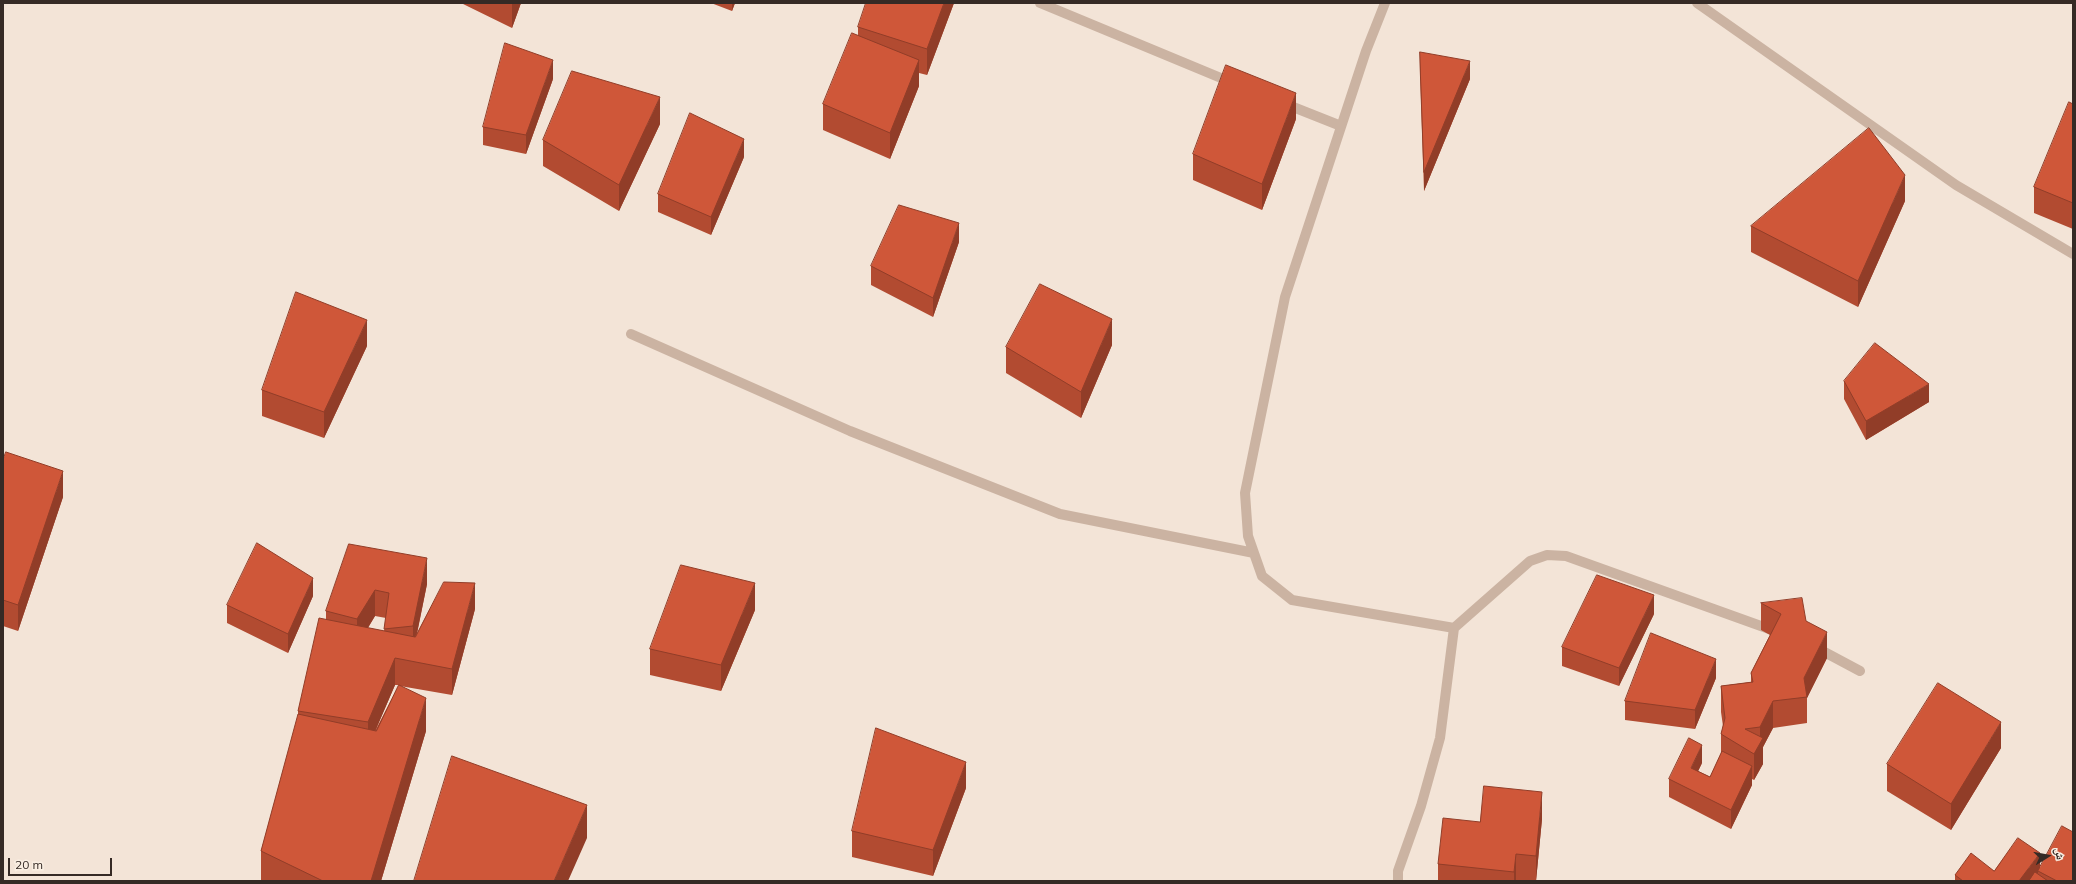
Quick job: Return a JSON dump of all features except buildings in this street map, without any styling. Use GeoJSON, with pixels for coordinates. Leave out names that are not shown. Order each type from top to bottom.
{"type":"FeatureCollection","features":[{"type":"Feature","properties":{"kind":"street"},"geometry":{"type":"LineString","coordinates":[[1040,3],[1240,86]]}},
{"type":"Feature","properties":{"kind":"street"},"geometry":{"type":"LineString","coordinates":[[1385,3],[1366,50],[1285,296],[1245,493],[1248,536],[1262,576],[1292,600],[1454,628]]}},
{"type":"Feature","properties":{"kind":"street"},"geometry":{"type":"LineString","coordinates":[[1697,3],[1956,185],[2073,254]]}},
{"type":"Feature","properties":{"kind":"street"},"geometry":{"type":"LineString","coordinates":[[1276,100],[1341,126]]}},
{"type":"Feature","properties":{"kind":"street"},"geometry":{"type":"LineString","coordinates":[[631,334],[850,431],[1060,514],[1254,553]]}},
{"type":"Feature","properties":{"kind":"street"},"geometry":{"type":"LineString","coordinates":[[1398,881],[1398,871],[1421,806],[1440,738],[1454,628],[1530,561],[1547,555],[1566,556],[1780,633]]}},
{"type":"Feature","properties":{"kind":"street"},"geometry":{"type":"LineString","coordinates":[[1808,644],[1860,671]]}}]}
